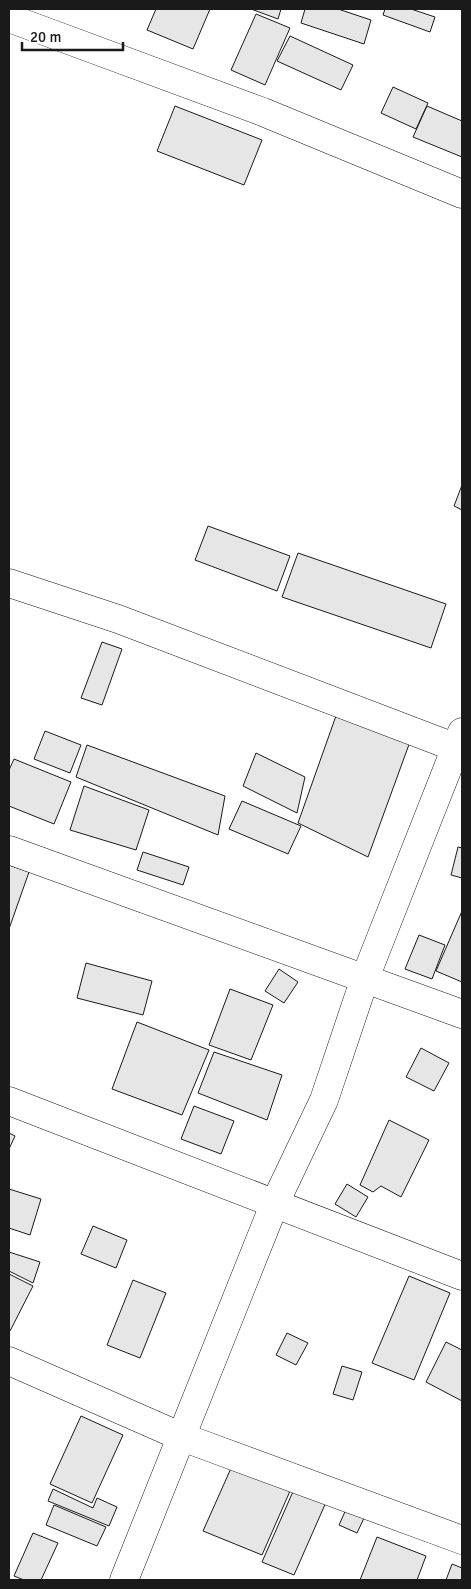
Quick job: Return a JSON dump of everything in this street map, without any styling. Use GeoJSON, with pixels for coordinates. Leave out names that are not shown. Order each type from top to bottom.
{"type":"FeatureCollection","features":[{"type":"Feature","properties":{"kind":"street"},"geometry":{"type":"LineString","coordinates":[[9,18],[263,112],[462,194]]}},
{"type":"Feature","properties":{"kind":"street"},"geometry":{"type":"LineString","coordinates":[[9,584],[118,619],[460,743],[365,978],[324,1100],[274,1205],[124,1580]]}},
{"type":"Feature","properties":{"kind":"street"},"geometry":{"type":"LineString","coordinates":[[9,850],[462,1014]]}},
{"type":"Feature","properties":{"kind":"street"},"geometry":{"type":"LineString","coordinates":[[9,1101],[274,1205],[462,1276]]}},
{"type":"Feature","properties":{"kind":"street"},"geometry":{"type":"LineString","coordinates":[[9,1361],[182,1437],[462,1540]]}},
{"type":"Feature","properties":{"kind":"building"},"geometry":{"type":"Polygon","coordinates":[[[156,9],[210,9],[193,49],[147,30],[156,9]]]}},
{"type":"Feature","properties":{"kind":"building"},"geometry":{"type":"Polygon","coordinates":[[[251,9],[281,9],[278,19],[251,9]]]}},
{"type":"Feature","properties":{"kind":"building"},"geometry":{"type":"Polygon","coordinates":[[[305,9],[338,9],[371,20],[364,44],[301,23],[305,9]]]}},
{"type":"Feature","properties":{"kind":"building"},"geometry":{"type":"Polygon","coordinates":[[[385,9],[411,9],[435,17],[430,32],[383,15],[385,9]]]}},
{"type":"Feature","properties":{"kind":"building"},"geometry":{"type":"Polygon","coordinates":[[[256,14],[290,28],[265,85],[231,70],[256,14]]]}},
{"type":"Feature","properties":{"kind":"building"},"geometry":{"type":"Polygon","coordinates":[[[290,36],[353,65],[341,90],[277,61],[290,36]]]}},
{"type":"Feature","properties":{"kind":"building"},"geometry":{"type":"Polygon","coordinates":[[[393,87],[428,103],[416,129],[381,113],[393,87]]]}},
{"type":"Feature","properties":{"kind":"building"},"geometry":{"type":"Polygon","coordinates":[[[175,106],[262,140],[244,185],[157,151],[175,106]]]}},
{"type":"Feature","properties":{"kind":"building"},"geometry":{"type":"Polygon","coordinates":[[[427,106],[462,121],[462,157],[413,137],[427,106]]]}},
{"type":"Feature","properties":{"kind":"building"},"geometry":{"type":"Polygon","coordinates":[[[462,485],[462,510],[454,506],[462,485]]]}},
{"type":"Feature","properties":{"kind":"building"},"geometry":{"type":"Polygon","coordinates":[[[208,526],[290,556],[277,591],[195,560],[208,526]]]}},
{"type":"Feature","properties":{"kind":"building"},"geometry":{"type":"Polygon","coordinates":[[[298,553],[446,604],[431,648],[282,597],[298,553]]]}},
{"type":"Feature","properties":{"kind":"building"},"geometry":{"type":"Polygon","coordinates":[[[102,642],[122,649],[102,705],[81,698],[102,642]]]}},
{"type":"Feature","properties":{"kind":"building"},"geometry":{"type":"Polygon","coordinates":[[[337,713],[411,739],[368,857],[298,823],[337,713]]]}},
{"type":"Feature","properties":{"kind":"building"},"geometry":{"type":"Polygon","coordinates":[[[45,731],[81,745],[70,773],[34,759],[45,731]]]}},
{"type":"Feature","properties":{"kind":"building"},"geometry":{"type":"Polygon","coordinates":[[[87,745],[225,796],[218,835],[76,777],[87,745]]]}},
{"type":"Feature","properties":{"kind":"building"},"geometry":{"type":"Polygon","coordinates":[[[256,753],[305,777],[297,813],[243,786],[256,753]]]}},
{"type":"Feature","properties":{"kind":"building"},"geometry":{"type":"Polygon","coordinates":[[[14,759],[71,782],[54,824],[9,806],[9,770],[14,759]]]}},
{"type":"Feature","properties":{"kind":"building"},"geometry":{"type":"Polygon","coordinates":[[[84,786],[149,810],[136,850],[70,830],[84,786]]]}},
{"type":"Feature","properties":{"kind":"building"},"geometry":{"type":"Polygon","coordinates":[[[242,801],[301,826],[288,854],[229,829],[242,801]]]}},
{"type":"Feature","properties":{"kind":"building"},"geometry":{"type":"Polygon","coordinates":[[[458,847],[462,848],[462,878],[451,875],[458,847]]]}},
{"type":"Feature","properties":{"kind":"building"},"geometry":{"type":"Polygon","coordinates":[[[143,852],[189,867],[183,885],[137,870],[143,852]]]}},
{"type":"Feature","properties":{"kind":"building"},"geometry":{"type":"Polygon","coordinates":[[[9,865],[29,872],[9,929],[9,865]]]}},
{"type":"Feature","properties":{"kind":"building"},"geometry":{"type":"Polygon","coordinates":[[[462,911],[462,982],[436,971],[462,911]]]}},
{"type":"Feature","properties":{"kind":"building"},"geometry":{"type":"Polygon","coordinates":[[[419,935],[445,945],[432,979],[405,969],[419,935]]]}},
{"type":"Feature","properties":{"kind":"building"},"geometry":{"type":"Polygon","coordinates":[[[86,963],[152,981],[143,1015],[77,998],[86,963]]]}},
{"type":"Feature","properties":{"kind":"building"},"geometry":{"type":"Polygon","coordinates":[[[279,969],[298,982],[284,1003],[265,991],[279,969]]]}},
{"type":"Feature","properties":{"kind":"building"},"geometry":{"type":"Polygon","coordinates":[[[230,989],[273,1005],[251,1060],[209,1045],[230,989]]]}},
{"type":"Feature","properties":{"kind":"building"},"geometry":{"type":"Polygon","coordinates":[[[137,1022],[209,1050],[182,1115],[112,1089],[137,1022]]]}},
{"type":"Feature","properties":{"kind":"building"},"geometry":{"type":"Polygon","coordinates":[[[421,1048],[449,1063],[434,1091],[406,1077],[421,1048]]]}},
{"type":"Feature","properties":{"kind":"building"},"geometry":{"type":"Polygon","coordinates":[[[214,1052],[282,1075],[267,1120],[198,1093],[214,1052]]]}},
{"type":"Feature","properties":{"kind":"building"},"geometry":{"type":"Polygon","coordinates":[[[194,1106],[234,1121],[221,1154],[181,1139],[194,1106]]]}},
{"type":"Feature","properties":{"kind":"building"},"geometry":{"type":"Polygon","coordinates":[[[389,1120],[429,1140],[401,1197],[381,1186],[373,1192],[360,1185],[389,1120]]]}},
{"type":"Feature","properties":{"kind":"building"},"geometry":{"type":"Polygon","coordinates":[[[9,1133],[15,1136],[9,1149],[9,1133]]]}},
{"type":"Feature","properties":{"kind":"building"},"geometry":{"type":"Polygon","coordinates":[[[347,1184],[368,1197],[356,1217],[335,1204],[347,1184]]]}},
{"type":"Feature","properties":{"kind":"building"},"geometry":{"type":"Polygon","coordinates":[[[9,1189],[41,1199],[30,1235],[9,1228],[9,1189]]]}},
{"type":"Feature","properties":{"kind":"building"},"geometry":{"type":"Polygon","coordinates":[[[93,1226],[127,1240],[116,1268],[81,1254],[93,1226]]]}},
{"type":"Feature","properties":{"kind":"building"},"geometry":{"type":"Polygon","coordinates":[[[9,1252],[40,1262],[33,1283],[9,1271],[9,1252]]]}},
{"type":"Feature","properties":{"kind":"building"},"geometry":{"type":"Polygon","coordinates":[[[9,1274],[33,1286],[10,1331],[9,1330],[9,1274]]]}},
{"type":"Feature","properties":{"kind":"building"},"geometry":{"type":"Polygon","coordinates":[[[409,1276],[450,1293],[414,1380],[372,1363],[409,1276]]]}},
{"type":"Feature","properties":{"kind":"building"},"geometry":{"type":"Polygon","coordinates":[[[133,1280],[166,1293],[140,1358],[107,1345],[133,1280]]]}},
{"type":"Feature","properties":{"kind":"building"},"geometry":{"type":"Polygon","coordinates":[[[287,1333],[308,1343],[296,1365],[276,1355],[287,1333]]]}},
{"type":"Feature","properties":{"kind":"building"},"geometry":{"type":"Polygon","coordinates":[[[446,1342],[462,1350],[462,1401],[426,1382],[446,1342]]]}},
{"type":"Feature","properties":{"kind":"building"},"geometry":{"type":"Polygon","coordinates":[[[342,1366],[362,1372],[353,1400],[333,1394],[342,1366]]]}},
{"type":"Feature","properties":{"kind":"building"},"geometry":{"type":"Polygon","coordinates":[[[81,1416],[123,1435],[92,1503],[50,1484],[81,1416]]]}},
{"type":"Feature","properties":{"kind":"building"},"geometry":{"type":"Polygon","coordinates":[[[232,1466],[290,1491],[262,1555],[203,1531],[232,1466]]]}},
{"type":"Feature","properties":{"kind":"building"},"geometry":{"type":"Polygon","coordinates":[[[295,1487],[327,1500],[294,1575],[262,1562],[295,1487]]]}},
{"type":"Feature","properties":{"kind":"building"},"geometry":{"type":"Polygon","coordinates":[[[53,1489],[93,1508],[97,1498],[117,1507],[109,1526],[48,1501],[53,1489]]]}},
{"type":"Feature","properties":{"kind":"building"},"geometry":{"type":"Polygon","coordinates":[[[54,1505],[106,1527],[97,1546],[46,1525],[54,1505]]]}},
{"type":"Feature","properties":{"kind":"building"},"geometry":{"type":"Polygon","coordinates":[[[348,1505],[366,1514],[357,1533],[339,1525],[348,1505]]]}},
{"type":"Feature","properties":{"kind":"building"},"geometry":{"type":"Polygon","coordinates":[[[33,1533],[58,1543],[41,1580],[24,1580],[14,1576],[33,1533]]]}},
{"type":"Feature","properties":{"kind":"building"},"geometry":{"type":"Polygon","coordinates":[[[377,1537],[426,1556],[417,1580],[360,1580],[377,1537]]]}},
{"type":"Feature","properties":{"kind":"building"},"geometry":{"type":"Polygon","coordinates":[[[452,1564],[462,1568],[462,1580],[446,1580],[452,1564]]]}}]}
